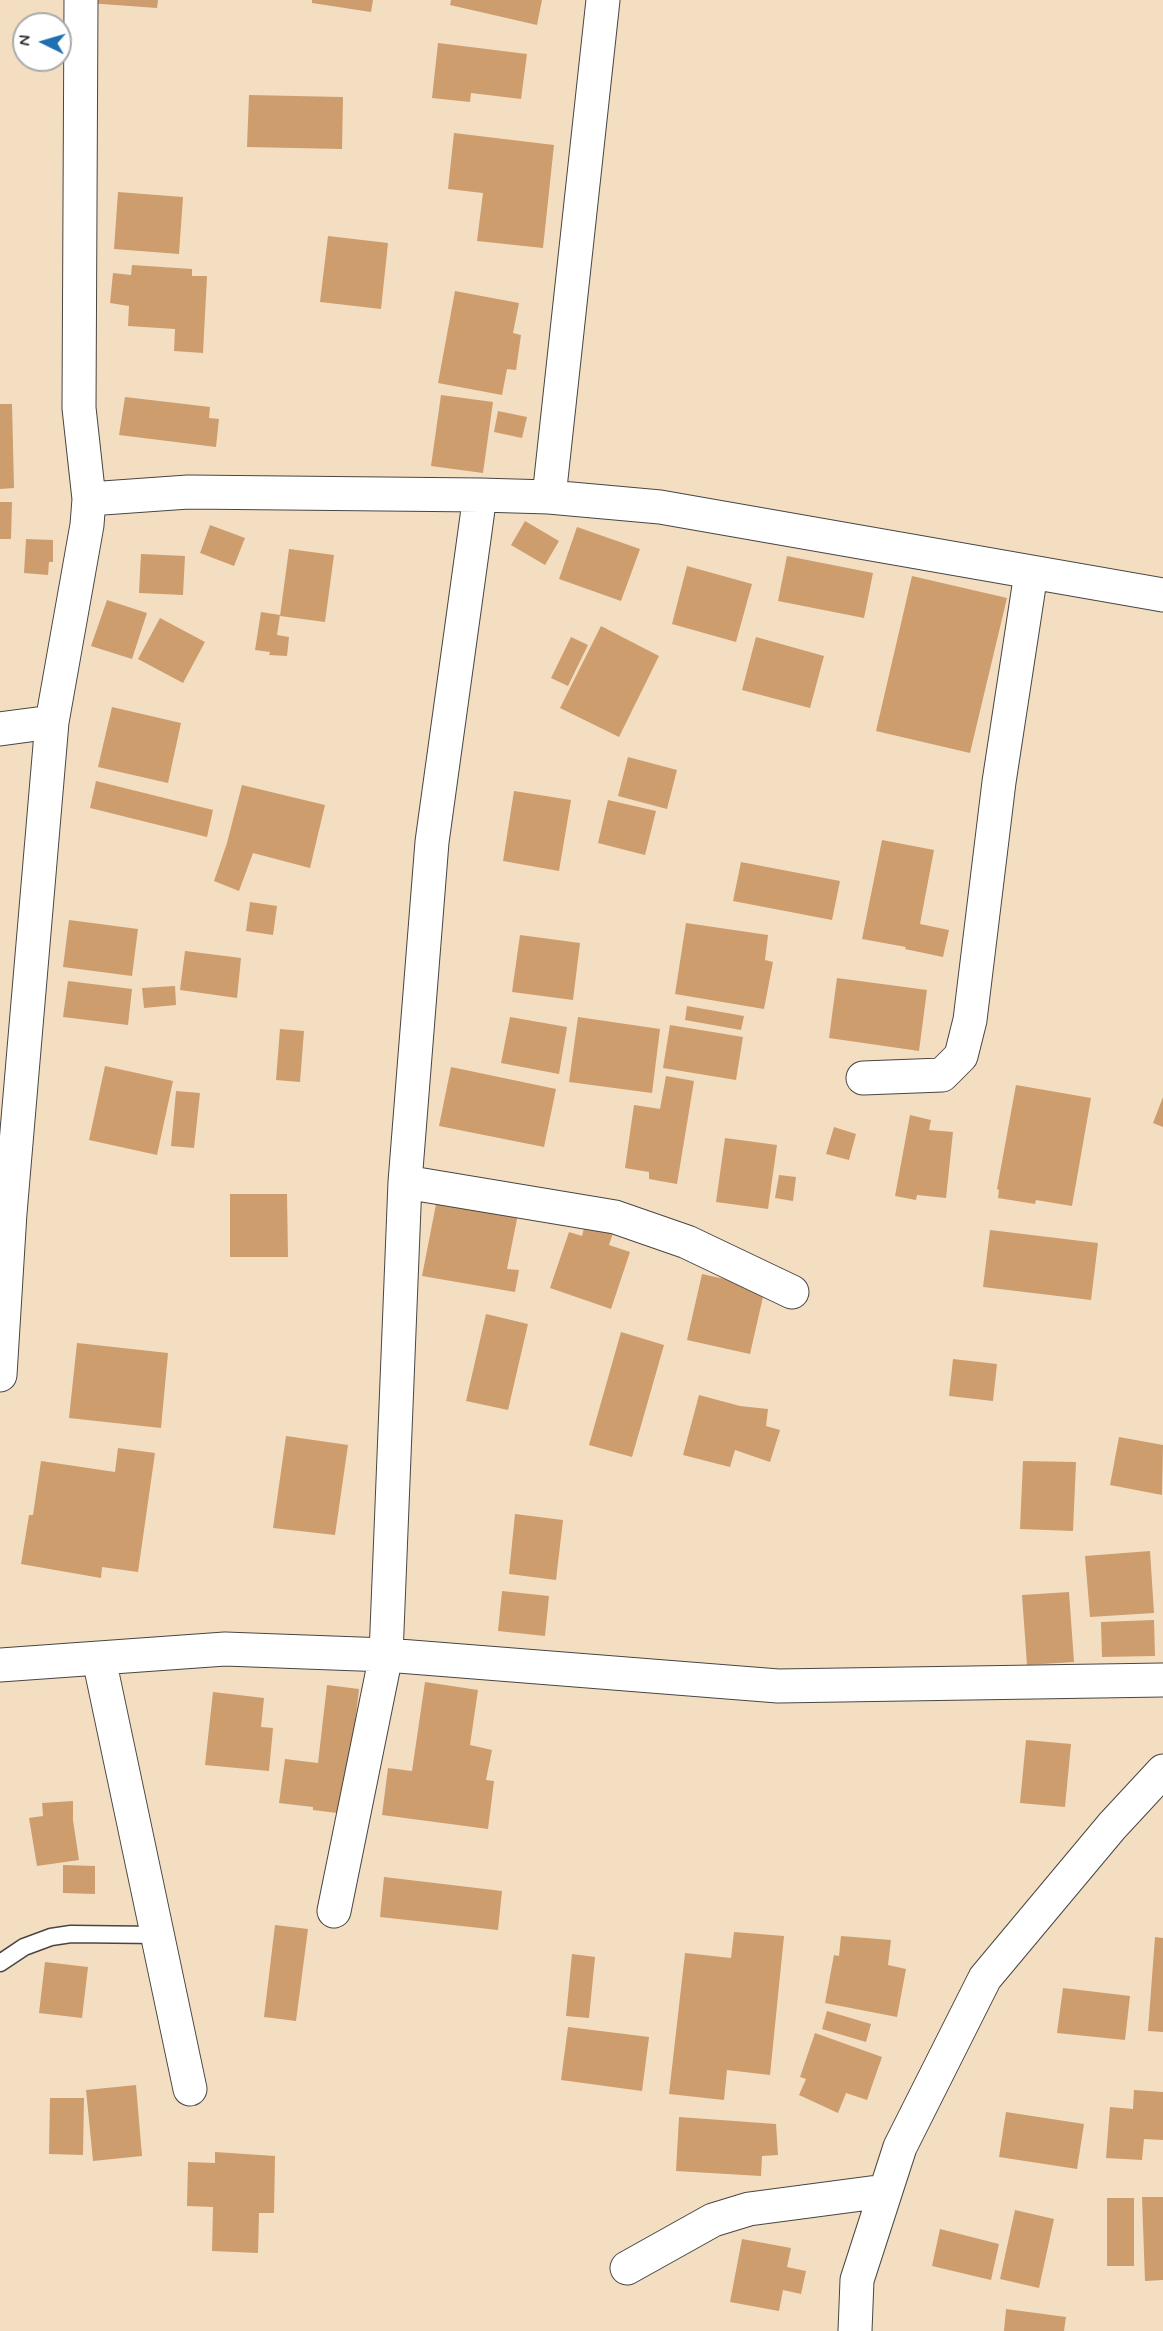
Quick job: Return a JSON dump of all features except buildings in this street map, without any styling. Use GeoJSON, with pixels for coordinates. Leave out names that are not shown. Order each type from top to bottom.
{"type":"FeatureCollection","features":[{"type":"Feature","properties":{"kind":"street"},"geometry":{"type":"LineString","coordinates":[[0,1375],[10,1213],[52,722],[87,525],[89,499],[79,408],[81,0]]}},
{"type":"Feature","properties":{"kind":"street"},"geometry":{"type":"LineString","coordinates":[[549,497],[603,0]]}},
{"type":"Feature","properties":{"kind":"street"},"geometry":{"type":"LineString","coordinates":[[89,499],[188,492],[549,497],[660,507],[1031,573],[1163,594]]}},
{"type":"Feature","properties":{"kind":"street"},"geometry":{"type":"LineString","coordinates":[[334,1911],[386,1655],[405,1182],[432,842],[480,495]]}},
{"type":"Feature","properties":{"kind":"street"},"geometry":{"type":"LineString","coordinates":[[863,1078],[942,1075],[960,1056],[970,1020],[999,782],[1031,573]]}},
{"type":"Feature","properties":{"kind":"street"},"geometry":{"type":"LineString","coordinates":[[0,729],[52,722]]}},
{"type":"Feature","properties":{"kind":"street"},"geometry":{"type":"LineString","coordinates":[[405,1182],[615,1217],[687,1242],[792,1292]]}},
{"type":"Feature","properties":{"kind":"street"},"geometry":{"type":"LineString","coordinates":[[0,1665],[225,1648],[386,1655],[778,1686],[1163,1680]]}},
{"type":"Feature","properties":{"kind":"street"},"geometry":{"type":"LineString","coordinates":[[99,1659],[190,2089]]}},
{"type":"Feature","properties":{"kind":"street"},"geometry":{"type":"LineString","coordinates":[[855,2331],[856,2280],[900,2147],[985,1978],[1112,1826],[1163,1771]]}},
{"type":"Feature","properties":{"kind":"street"},"geometry":{"type":"LineString","coordinates":[[627,2268],[713,2220],[749,2209],[885,2191]]}},
{"type":"Feature","properties":{"kind":"lane"},"geometry":{"type":"LineString","coordinates":[[0,1963],[24,1947],[51,1937],[71,1934],[158,1935]]}}]}
